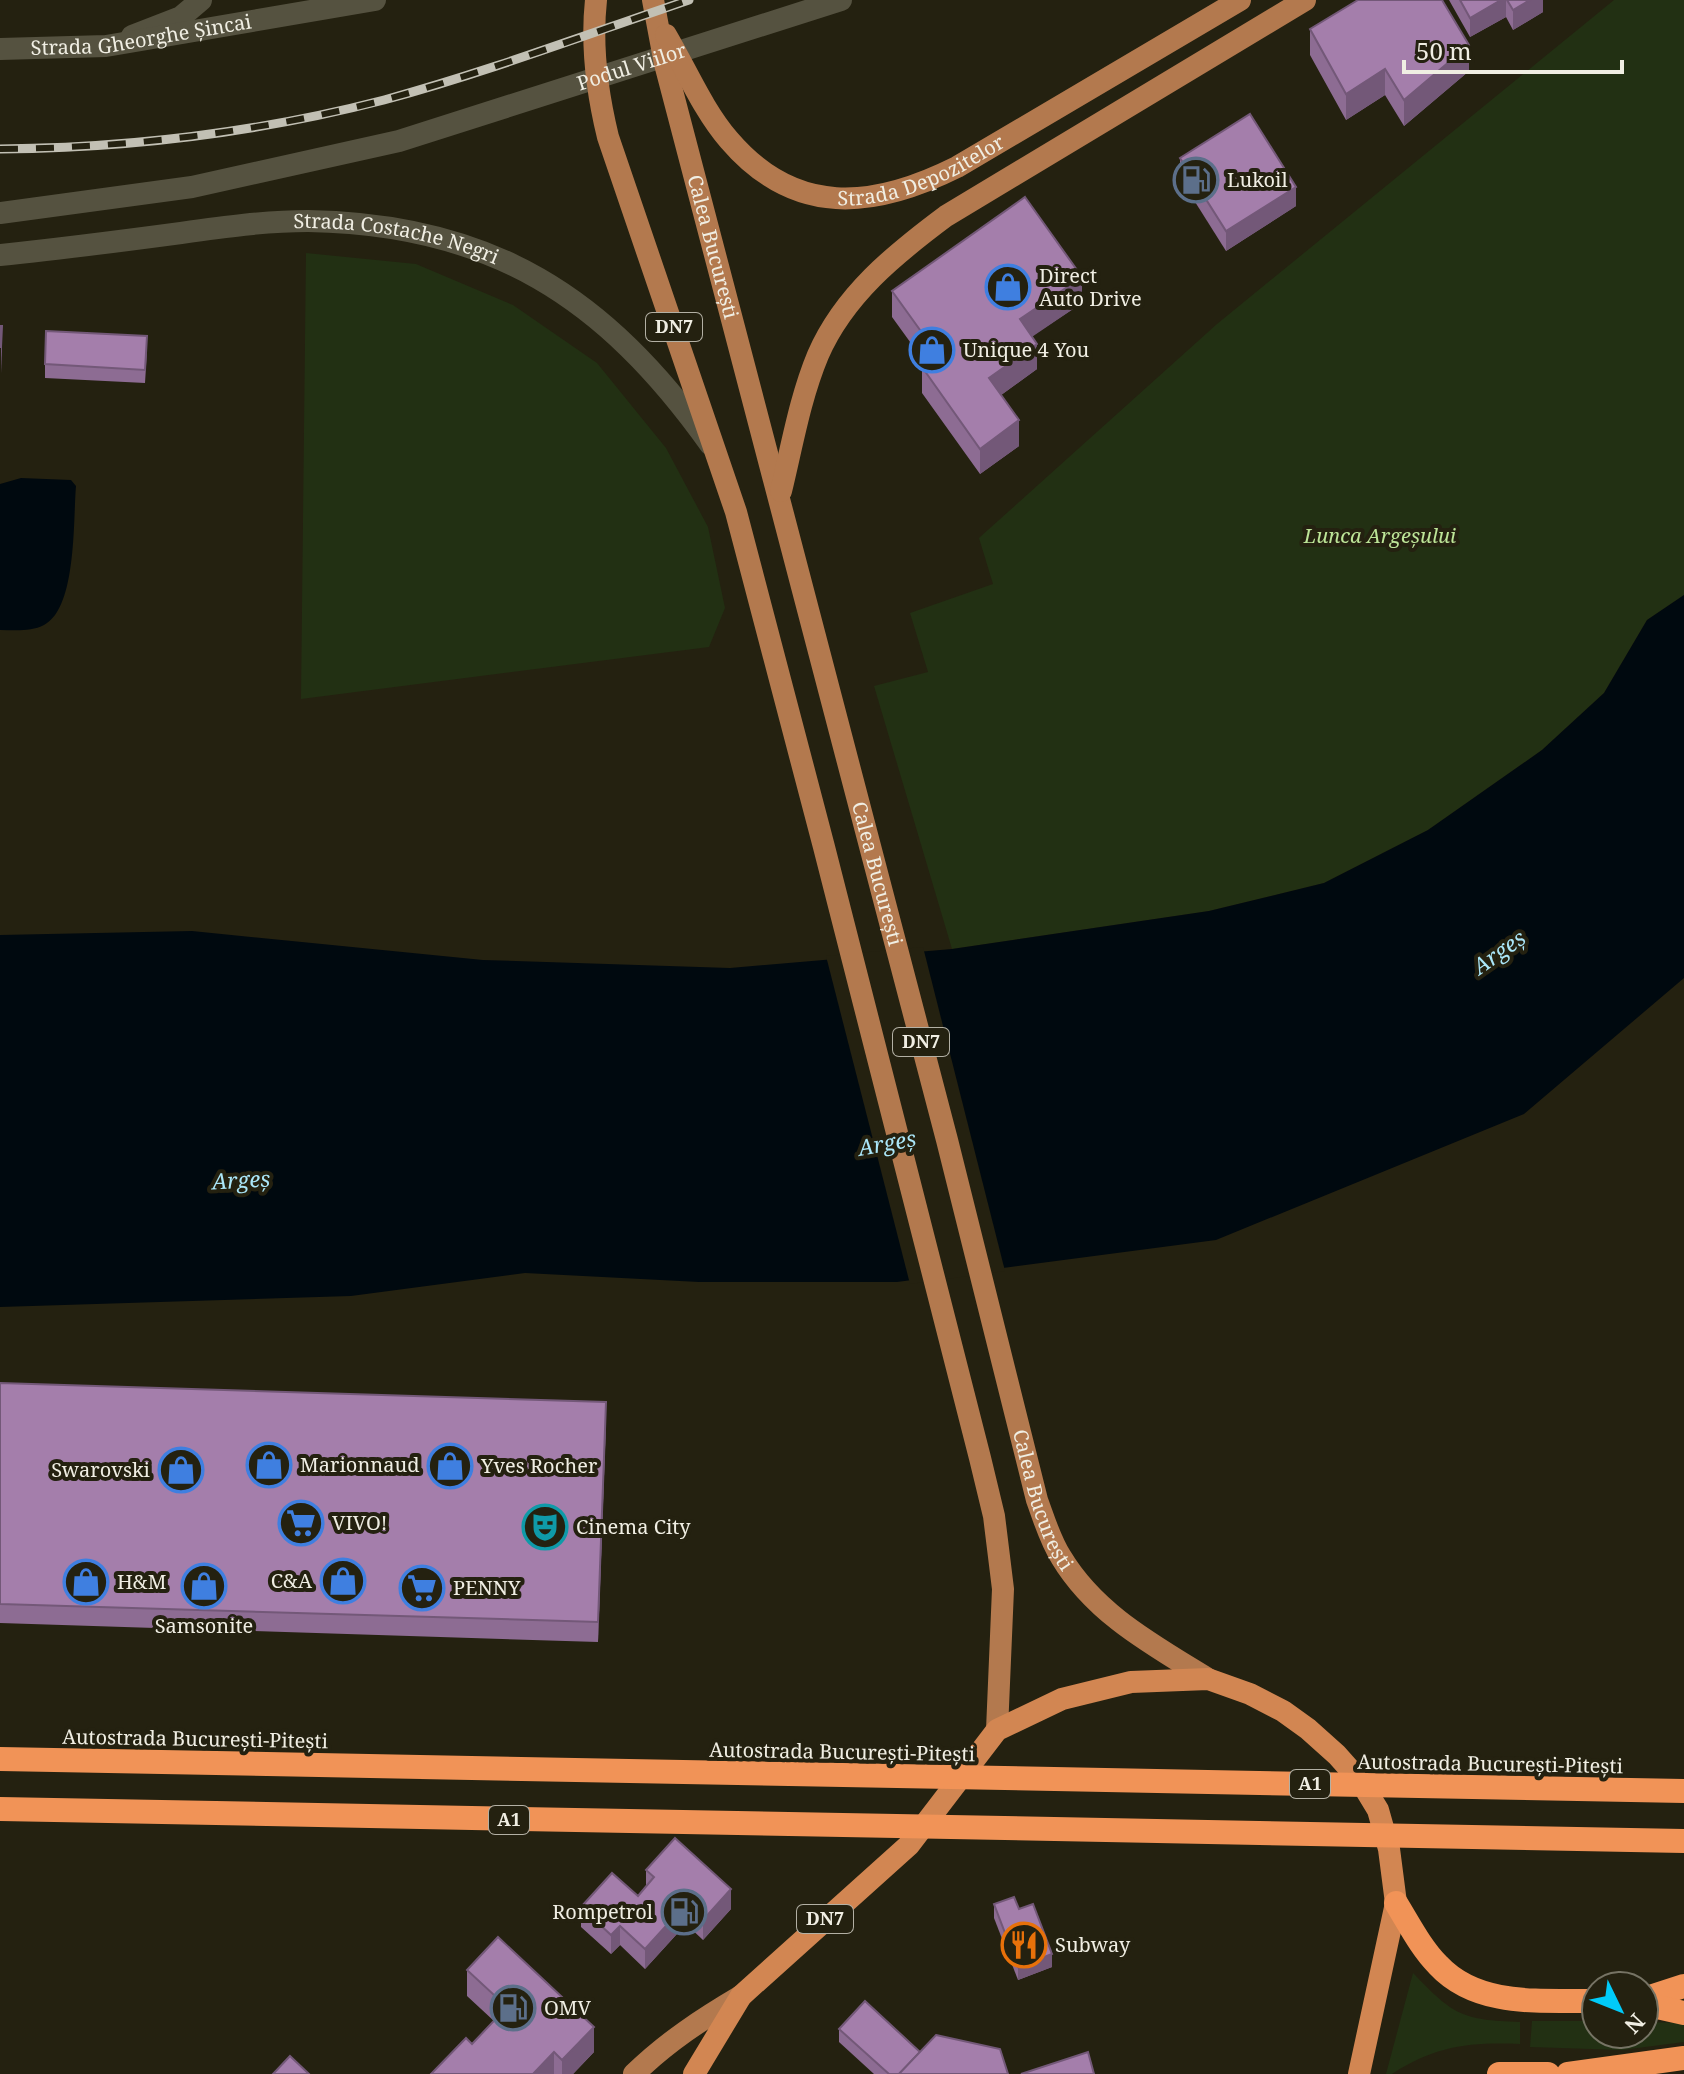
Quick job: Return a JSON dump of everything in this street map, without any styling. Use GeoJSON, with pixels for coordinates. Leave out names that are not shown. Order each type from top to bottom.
{"type":"FeatureCollection","features":[{"type":"Feature","properties":{"kind":"highway","name":"DN7"},"geometry":{"type":"LineString","coordinates":[[694,2074],[741,1996],[909,1845],[997,1730],[1062,1699],[1131,1682],[1208,1679],[1250,1694],[1283,1711],[1337,1755],[1361,1782],[1378,1810],[1389,1849],[1396,1903],[1359,2074]]}},
{"type":"Feature","properties":{"kind":"highway","name":"Autostrada București-Pitești"},"geometry":{"type":"LineString","coordinates":[[0,1759],[1684,1791]]}},
{"type":"Feature","properties":{"kind":"highway","name":"A1"},"geometry":{"type":"LineString","coordinates":[[0,1809],[1684,1841]]}},
{"type":"Feature","properties":{"kind":"highway"},"geometry":{"type":"LineString","coordinates":[[1396,1903],[1439,1967],[1466,1987],[1495,1997],[1580,2000]]}},
{"type":"Feature","properties":{"kind":"highway"},"geometry":{"type":"LineString","coordinates":[[1660,1996],[1684,1986]]}},
{"type":"Feature","properties":{"kind":"highway"},"geometry":{"type":"LineString","coordinates":[[1660,2006],[1684,2013]]}},
{"type":"Feature","properties":{"kind":"highway"},"geometry":{"type":"LineString","coordinates":[[1568,2074],[1684,2058]]}},
{"type":"Feature","properties":{"kind":"highway"},"geometry":{"type":"LineString","coordinates":[[1499,2074],[1548,2074]]}},
{"type":"Feature","properties":{"kind":"main road"},"geometry":{"type":"LineString","coordinates":[[106,46],[181,17],[201,0]]}},
{"type":"Feature","properties":{"kind":"main road","name":"Strada Gheorghe Șincai"},"geometry":{"type":"LineString","coordinates":[[0,49],[106,46],[375,0]]}},
{"type":"Feature","properties":{"kind":"main road","name":"DN7"},"geometry":{"type":"LineString","coordinates":[[596,0],[598,98],[736,512],[994,1516],[1003,1589],[997,1730]]}},
{"type":"Feature","properties":{"kind":"main road","name":"Podul Viilor"},"geometry":{"type":"LineString","coordinates":[[0,213],[137,196],[255,175],[399,141],[841,0]]}},
{"type":"Feature","properties":{"kind":"main road","name":"Strada Depozitelor"},"geometry":{"type":"LineString","coordinates":[[653,6],[712,116],[746,158],[778,181],[836,199],[893,194],[920,186],[1017,133],[1240,0]]}},
{"type":"Feature","properties":{"kind":"main road","name":"DN7"},"geometry":{"type":"LineString","coordinates":[[780,496],[801,406],[819,353],[846,308],[895,254],[946,216],[1305,0]]}},
{"type":"Feature","properties":{"kind":"main road","name":"Calea București"},"geometry":{"type":"LineString","coordinates":[[653,6],[726,301],[780,496],[1037,1500],[1059,1556],[1083,1588],[1107,1612],[1142,1639],[1208,1679]]}},
{"type":"Feature","properties":{"kind":"main road","name":"Strada Costache Negri"},"geometry":{"type":"LineString","coordinates":[[0,255],[233,226],[306,221],[359,224],[427,234],[494,255],[552,286],[605,324],[644,361],[715,450]]}},
{"type":"Feature","properties":{"kind":"main road","name":"DN7"},"geometry":{"type":"LineString","coordinates":[[634,2074],[696,2022],[741,1996]]}},
{"type":"Feature","properties":{"kind":"green space","name":"Lunca Argeșului"},"geometry":{"type":"Polygon","coordinates":[[[1614,0],[1684,0],[1684,595],[1647,620],[1604,693],[1542,750],[1428,830],[1324,883],[1209,911],[952,949],[874,686],[928,672],[910,613],[993,584],[979,538],[1217,324],[1614,0]]]}},
{"type":"Feature","properties":{"kind":"green space"},"geometry":{"type":"Polygon","coordinates":[[[306,253],[416,264],[513,305],[597,363],[666,448],[708,527],[725,608],[709,647],[301,699],[306,253]]]}},
{"type":"Feature","properties":{"kind":"green space"},"geometry":{"type":"Polygon","coordinates":[[[1413,1973],[1438,1998],[1460,2012],[1471,2017],[1520,2022],[1520,2044],[1453,2048],[1423,2057],[1392,2074],[1386,2074],[1413,1973]]]}},
{"type":"Feature","properties":{"kind":"green space"},"geometry":{"type":"Polygon","coordinates":[[[1532,2021],[1580,2021],[1580,2049],[1530,2047],[1532,2021]]]}},
{"type":"Feature","properties":{"kind":"green space"},"geometry":{"type":"Polygon","coordinates":[[[1660,2022],[1684,2023],[1684,2042],[1660,2045],[1660,2022]]]}},
{"type":"Feature","properties":{"kind":"water"},"geometry":{"type":"Polygon","coordinates":[[[21,478],[71,480],[76,486],[71,562],[68,583],[55,616],[34,629],[0,630],[0,484],[21,478]]]}},
{"type":"Feature","properties":{"kind":"water","name":"Argeș"},"geometry":{"type":"Polygon","coordinates":[[[1684,595],[1684,978],[1524,1114],[1216,1240],[897,1282],[699,1282],[525,1273],[351,1296],[0,1307],[0,935],[192,931],[483,960],[730,968],[952,949],[1209,911],[1324,883],[1428,830],[1542,750],[1604,693],[1647,620],[1684,595]]]}},
{"type":"Feature","properties":{"kind":"pier"},"geometry":{"type":"Polygon","coordinates":[[[923,947],[1005,1271],[910,1284],[826,956],[923,947]]]}},
{"type":"Feature","properties":{"kind":"building"},"geometry":{"type":"Polygon","coordinates":[[[1358,0],[1442,0],[1469,45],[1404,100],[1385,69],[1346,94],[1310,29],[1358,0]]]}},
{"type":"Feature","properties":{"kind":"building"},"geometry":{"type":"Polygon","coordinates":[[[1460,0],[1501,0],[1470,18],[1460,0]]]}},
{"type":"Feature","properties":{"kind":"building"},"geometry":{"type":"Polygon","coordinates":[[[1507,0],[1530,0],[1513,10],[1507,0]]]}},
{"type":"Feature","properties":{"kind":"building"},"geometry":{"type":"Polygon","coordinates":[[[1250,114],[1296,187],[1226,231],[1180,158],[1250,114]]]}},
{"type":"Feature","properties":{"kind":"building"},"geometry":{"type":"Polygon","coordinates":[[[1025,197],[1082,277],[1020,319],[1037,344],[989,378],[1019,420],[980,449],[922,367],[938,355],[892,291],[1025,197]]]}},
{"type":"Feature","properties":{"kind":"building"},"geometry":{"type":"Polygon","coordinates":[[[46,331],[147,336],[145,370],[45,364],[46,331]]]}},
{"type":"Feature","properties":{"kind":"building","name":"VIVO!"},"geometry":{"type":"Polygon","coordinates":[[[0,1383],[606,1402],[598,1622],[0,1604],[0,1383]]]}},
{"type":"Feature","properties":{"kind":"building","name":"Rompetrol"},"geometry":{"type":"Polygon","coordinates":[[[675,1838],[731,1889],[703,1920],[686,1904],[645,1949],[620,1926],[611,1935],[581,1907],[612,1873],[638,1896],[654,1877],[646,1870],[675,1838]]]}},
{"type":"Feature","properties":{"kind":"building","name":"Subway"},"geometry":{"type":"Polygon","coordinates":[[[1014,1897],[1019,1909],[1033,1904],[1052,1954],[1018,1967],[994,1904],[1014,1897]]]}},
{"type":"Feature","properties":{"kind":"building"},"geometry":{"type":"Polygon","coordinates":[[[498,1937],[594,2027],[562,2060],[554,2052],[533,2074],[431,2074],[466,2038],[472,2044],[507,2007],[467,1970],[498,1937]]]}},
{"type":"Feature","properties":{"kind":"building"},"geometry":{"type":"Polygon","coordinates":[[[865,2001],[920,2052],[899,2074],[889,2074],[839,2029],[865,2001]]]}},
{"type":"Feature","properties":{"kind":"building"},"geometry":{"type":"Polygon","coordinates":[[[936,2035],[1000,2049],[1008,2074],[899,2074],[936,2035]]]}},
{"type":"Feature","properties":{"kind":"building"},"geometry":{"type":"Polygon","coordinates":[[[1088,2052],[1094,2074],[1021,2074],[1088,2052]]]}},
{"type":"Feature","properties":{"kind":"building"},"geometry":{"type":"Polygon","coordinates":[[[290,2056],[309,2074],[273,2074],[290,2056]]]}},
{"type":"Feature","properties":{"kind":"railway"},"geometry":{"type":"LineString","coordinates":[[0,149],[97,145],[194,136],[337,111],[461,77],[689,0]]}},
{"type":"Feature","properties":{"kind":"place","name":"Lukoil"},"geometry":{"type":"Point","coordinates":[1196,180]}},
{"type":"Feature","properties":{"kind":"place","name":"Direct Auto Drive"},"geometry":{"type":"Point","coordinates":[1008,287]}},
{"type":"Feature","properties":{"kind":"place","name":"Unique 4 You"},"geometry":{"type":"Point","coordinates":[932,350]}},
{"type":"Feature","properties":{"kind":"place","name":"Marionnaud"},"geometry":{"type":"Point","coordinates":[269,1465]}},
{"type":"Feature","properties":{"kind":"place","name":"Yves Rocher"},"geometry":{"type":"Point","coordinates":[450,1466]}},
{"type":"Feature","properties":{"kind":"place","name":"Swarovski"},"geometry":{"type":"Point","coordinates":[181,1470]}},
{"type":"Feature","properties":{"kind":"place","name":"VIVO!"},"geometry":{"type":"Point","coordinates":[301,1523]}},
{"type":"Feature","properties":{"kind":"place","name":"Cinema City"},"geometry":{"type":"Point","coordinates":[545,1527]}},
{"type":"Feature","properties":{"kind":"place","name":"C&A"},"geometry":{"type":"Point","coordinates":[343,1581]}},
{"type":"Feature","properties":{"kind":"place","name":"H&M"},"geometry":{"type":"Point","coordinates":[86,1582]}},
{"type":"Feature","properties":{"kind":"place","name":"Samsonite"},"geometry":{"type":"Point","coordinates":[204,1586]}},
{"type":"Feature","properties":{"kind":"place","name":"PENNY"},"geometry":{"type":"Point","coordinates":[422,1588]}},
{"type":"Feature","properties":{"kind":"place","name":"Rompetrol"},"geometry":{"type":"Point","coordinates":[684,1912]}},
{"type":"Feature","properties":{"kind":"place","name":"Subway"},"geometry":{"type":"Point","coordinates":[1024,1945]}},
{"type":"Feature","properties":{"kind":"place","name":"OMV"},"geometry":{"type":"Point","coordinates":[513,2008]}}]}
